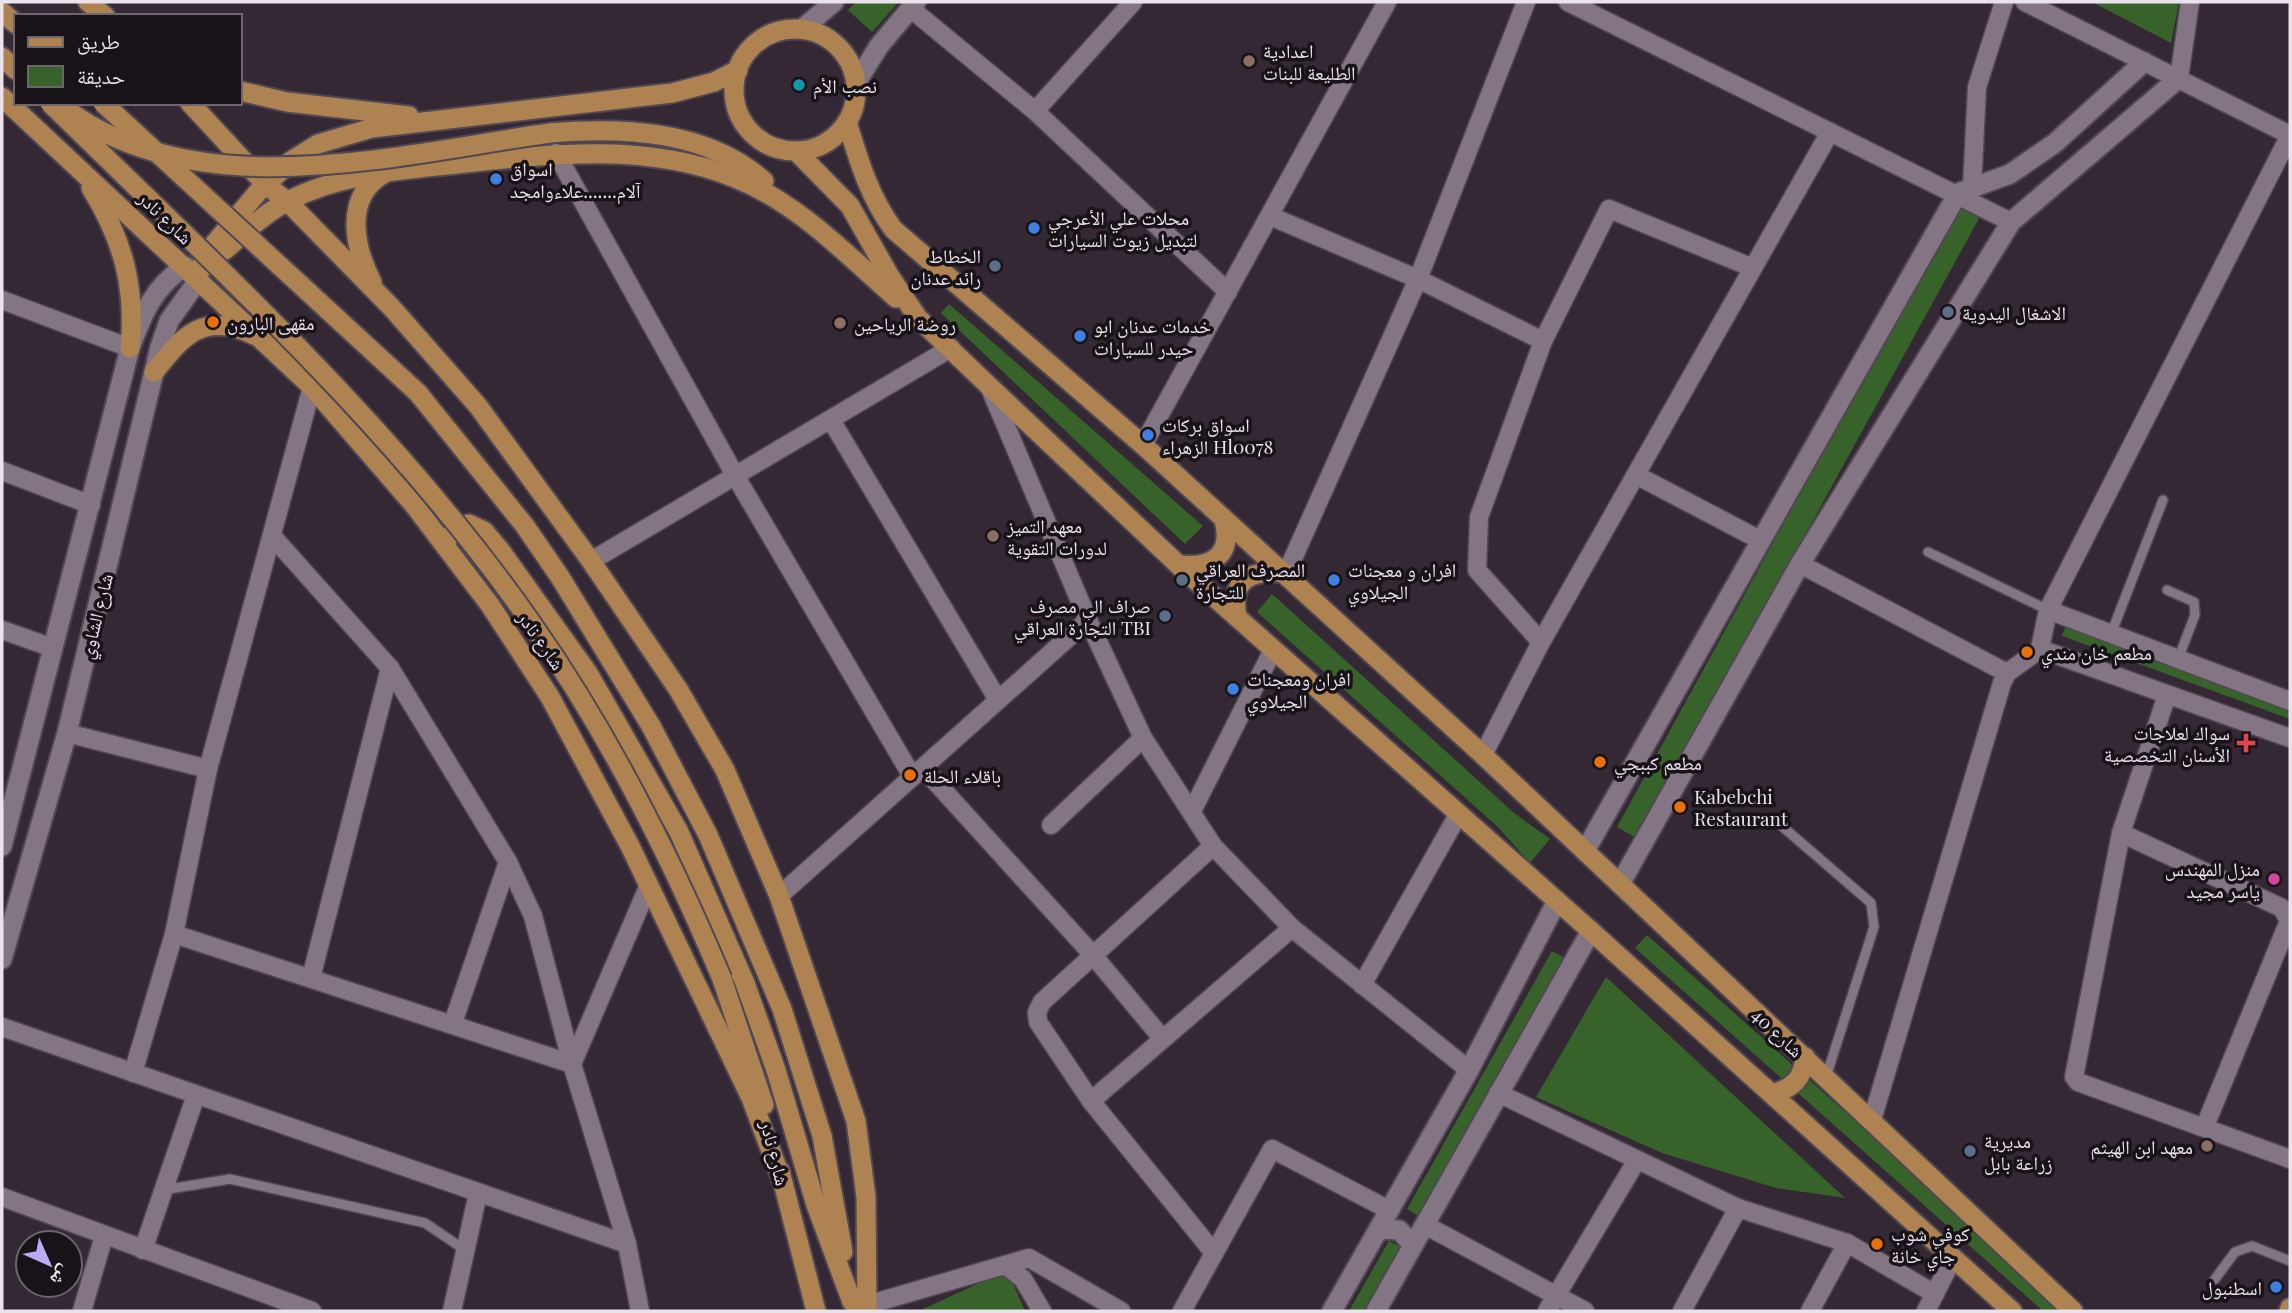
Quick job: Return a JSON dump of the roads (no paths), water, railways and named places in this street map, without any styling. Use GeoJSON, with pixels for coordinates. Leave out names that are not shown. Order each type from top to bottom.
{"type":"FeatureCollection","features":[{"type":"Feature","properties":{"kind":"main road"},"geometry":{"type":"LineString","coordinates":[[88,2],[103,14]]}},
{"type":"Feature","properties":{"kind":"main road"},"geometry":{"type":"LineString","coordinates":[[802,29],[822,35],[838,46],[850,63],[856,83],[856,96],[848,122],[835,138],[817,148],[797,152],[769,145],[746,127],[737,109],[734,89],[738,70],[748,52],[763,39],[781,30],[802,29]]}},
{"type":"Feature","properties":{"kind":"main road"},"geometry":{"type":"LineString","coordinates":[[195,273],[220,246],[262,189],[290,162],[318,144],[372,128],[673,93],[714,82],[738,70]]}},
{"type":"Feature","properties":{"kind":"main road"},"geometry":{"type":"LineString","coordinates":[[242,92],[287,103],[438,119]]}},
{"type":"Feature","properties":{"kind":"main road"},"geometry":{"type":"LineString","coordinates":[[2,97],[280,354],[312,387],[459,562],[550,697],[649,885],[751,1098],[783,1183]]}},
{"type":"Feature","properties":{"kind":"main road","name":"شارع نادر"},"geometry":{"type":"LineString","coordinates":[[52,105],[306,354],[363,414],[472,545],[531,622],[606,740],[676,872],[722,979],[763,1102],[816,1311]]}},
{"type":"Feature","properties":{"kind":"main road"},"geometry":{"type":"LineString","coordinates":[[61,105],[87,124],[120,139],[194,159],[254,168],[314,166],[550,133],[615,130],[680,139],[711,148],[758,176],[951,348],[1179,565],[1591,931],[1952,1261],[2012,1311]]}},
{"type":"Feature","properties":{"kind":"main road"},"geometry":{"type":"LineString","coordinates":[[105,105],[418,393],[525,526],[560,577],[651,726],[708,835],[782,1009],[822,1136],[860,1308]]}},
{"type":"Feature","properties":{"kind":"main road"},"geometry":{"type":"LineString","coordinates":[[192,105],[236,153],[262,189],[287,201],[392,308]]}},
{"type":"Feature","properties":{"kind":"main road","name":"شارع 40"},"geometry":{"type":"LineString","coordinates":[[848,122],[866,184],[876,206],[893,229],[1143,445],[1483,755],[2073,1311]]}},
{"type":"Feature","properties":{"kind":"main road"},"geometry":{"type":"LineString","coordinates":[[797,152],[850,206],[888,275],[918,318]]}},
{"type":"Feature","properties":{"kind":"main road"},"geometry":{"type":"LineString","coordinates":[[220,246],[287,201],[338,182],[397,170],[556,153],[618,154],[692,164],[758,188],[809,222]]}},
{"type":"Feature","properties":{"kind":"main road"},"geometry":{"type":"LineString","coordinates":[[67,157],[101,205],[123,259],[131,285],[134,313],[130,348]]}},
{"type":"Feature","properties":{"kind":"main road"},"geometry":{"type":"LineString","coordinates":[[397,170],[383,174],[362,194],[355,223],[357,246],[376,291],[478,406],[591,561],[678,689],[725,770],[779,896],[856,1121],[866,1197],[860,1308]]}},
{"type":"Feature","properties":{"kind":"main road"},"geometry":{"type":"LineString","coordinates":[[154,372],[178,343],[200,327],[237,327],[254,335],[280,354]]}},
{"type":"Feature","properties":{"kind":"main road"},"geometry":{"type":"LineString","coordinates":[[1179,565],[1204,566],[1217,557],[1225,545],[1224,520]]}},
{"type":"Feature","properties":{"kind":"main road"},"geometry":{"type":"LineString","coordinates":[[459,562],[450,536],[462,524],[478,527],[500,550],[588,673],[678,832],[744,983],[776,1070],[816,1205],[860,1308]]}},
{"type":"Feature","properties":{"kind":"main road"},"geometry":{"type":"LineString","coordinates":[[1237,617],[1236,596],[1241,583],[1259,572],[1284,573]]}},
{"type":"Feature","properties":{"kind":"main road"},"geometry":{"type":"LineString","coordinates":[[1772,1094],[1794,1084],[1801,1077],[1805,1057]]}},
{"type":"Feature","properties":{"kind":"street"},"geometry":{"type":"LineString","coordinates":[[802,29],[834,2]]}},
{"type":"Feature","properties":{"kind":"street"},"geometry":{"type":"LineString","coordinates":[[1035,111],[1133,2]]}},
{"type":"Feature","properties":{"kind":"street"},"geometry":{"type":"LineString","coordinates":[[1143,445],[1387,2]]}},
{"type":"Feature","properties":{"kind":"street"},"geometry":{"type":"LineString","coordinates":[[1284,573],[1418,279],[1526,2]]}},
{"type":"Feature","properties":{"kind":"street"},"geometry":{"type":"LineString","coordinates":[[1568,2],[1830,132],[1965,191],[2011,222]]}},
{"type":"Feature","properties":{"kind":"street"},"geometry":{"type":"LineString","coordinates":[[1585,851],[1760,540],[1965,191],[1977,87],[2004,2]]}},
{"type":"Feature","properties":{"kind":"street"},"geometry":{"type":"LineString","coordinates":[[1872,1120],[2007,673],[2040,649],[2048,610],[2290,135],[2025,2]]}},
{"type":"Feature","properties":{"kind":"street"},"geometry":{"type":"LineString","coordinates":[[1620,884],[1800,564],[2011,222],[2179,78],[2190,2]]}},
{"type":"Feature","properties":{"kind":"street"},"geometry":{"type":"LineString","coordinates":[[856,83],[879,46],[913,5],[1035,111],[1228,292]]}},
{"type":"Feature","properties":{"kind":"street"},"geometry":{"type":"LineString","coordinates":[[1965,191],[2010,174],[2055,143],[2144,62]]}},
{"type":"Feature","properties":{"kind":"street"},"geometry":{"type":"LineString","coordinates":[[1483,755],[1541,642],[1830,132]]}},
{"type":"Feature","properties":{"kind":"street"},"geometry":{"type":"LineString","coordinates":[[556,153],[736,477],[917,772],[1092,954],[1162,1038]]}},
{"type":"Feature","properties":{"kind":"street"},"geometry":{"type":"LineString","coordinates":[[1541,642],[1477,570],[1479,517],[1543,341],[1609,209],[1753,268]]}},
{"type":"Feature","properties":{"kind":"street"},"geometry":{"type":"LineString","coordinates":[[1270,216],[1418,279],[1543,341]]}},
{"type":"Feature","properties":{"kind":"street","name":"شارع الشاوي"},"geometry":{"type":"LineString","coordinates":[[2,846],[130,348],[157,288],[195,273]]}},
{"type":"Feature","properties":{"kind":"street","name":"شارع الشاوي"},"geometry":{"type":"LineString","coordinates":[[2,959],[67,733],[154,372],[169,321],[195,273]]}},
{"type":"Feature","properties":{"kind":"street"},"geometry":{"type":"LineString","coordinates":[[2,300],[130,348]]}},
{"type":"Feature","properties":{"kind":"street"},"geometry":{"type":"LineString","coordinates":[[591,561],[951,348]]}},
{"type":"Feature","properties":{"kind":"street"},"geometry":{"type":"LineString","coordinates":[[989,385],[1088,620],[1143,738],[1213,846],[1292,928],[1469,1070]]}},
{"type":"Feature","properties":{"kind":"street"},"geometry":{"type":"LineString","coordinates":[[134,1073],[174,934],[208,769],[312,387]]}},
{"type":"Feature","properties":{"kind":"street"},"geometry":{"type":"LineString","coordinates":[[831,420],[998,700]]}},
{"type":"Feature","properties":{"kind":"street"},"geometry":{"type":"LineString","coordinates":[[2,471],[91,505]]}},
{"type":"Feature","properties":{"kind":"street"},"geometry":{"type":"LineString","coordinates":[[1636,475],[1760,540]]}},
{"type":"Feature","properties":{"kind":"street"},"geometry":{"type":"LineString","coordinates":[[273,537],[390,668],[508,862],[533,916],[572,1064],[627,1244],[640,1311]]}},
{"type":"Feature","properties":{"kind":"street"},"geometry":{"type":"LineString","coordinates":[[1800,564],[2007,673]]}},
{"type":"Feature","properties":{"kind":"street"},"geometry":{"type":"LineString","coordinates":[[2048,610],[2290,701]]}},
{"type":"Feature","properties":{"kind":"street"},"geometry":{"type":"LineString","coordinates":[[779,896],[1088,620]]}},
{"type":"Feature","properties":{"kind":"street"},"geometry":{"type":"LineString","coordinates":[[2,630],[53,648]]}},
{"type":"Feature","properties":{"kind":"street"},"geometry":{"type":"LineString","coordinates":[[2040,649],[2290,738]]}},
{"type":"Feature","properties":{"kind":"street"},"geometry":{"type":"LineString","coordinates":[[1192,811],[1273,650]]}},
{"type":"Feature","properties":{"kind":"street"},"geometry":{"type":"LineString","coordinates":[[311,978],[390,668]]}},
{"type":"Feature","properties":{"kind":"street"},"geometry":{"type":"LineString","coordinates":[[2167,695],[2121,833],[2074,1077],[2078,1082],[2290,1159]]}},
{"type":"Feature","properties":{"kind":"street"},"geometry":{"type":"LineString","coordinates":[[67,733],[208,769]]}},
{"type":"Feature","properties":{"kind":"street"},"geometry":{"type":"LineString","coordinates":[[1051,825],[1143,738]]}},
{"type":"Feature","properties":{"kind":"street"},"geometry":{"type":"LineString","coordinates":[[22,774],[28,785],[35,788],[52,781]]}},
{"type":"Feature","properties":{"kind":"street"},"geometry":{"type":"LineString","coordinates":[[9,821],[17,815],[26,814],[33,817],[39,827]]}},
{"type":"Feature","properties":{"kind":"street"},"geometry":{"type":"LineString","coordinates":[[1362,985],[1458,815]]}},
{"type":"Feature","properties":{"kind":"street"},"geometry":{"type":"LineString","coordinates":[[2121,833],[2282,908],[2289,921],[2205,1126]]}},
{"type":"Feature","properties":{"kind":"street"},"geometry":{"type":"LineString","coordinates":[[1213,846],[1092,954],[1042,1002],[1037,1012],[1038,1022],[1091,1101],[1214,1253]]}},
{"type":"Feature","properties":{"kind":"street"},"geometry":{"type":"LineString","coordinates":[[453,1023],[508,862]]}},
{"type":"Feature","properties":{"kind":"street"},"geometry":{"type":"LineString","coordinates":[[572,1064],[649,885]]}},
{"type":"Feature","properties":{"kind":"street"},"geometry":{"type":"LineString","coordinates":[[1332,1311],[1469,1070],[1557,901]]}},
{"type":"Feature","properties":{"kind":"street"},"geometry":{"type":"LineString","coordinates":[[1091,1101],[1292,928]]}},
{"type":"Feature","properties":{"kind":"street"},"geometry":{"type":"LineString","coordinates":[[1376,1311],[1591,931]]}},
{"type":"Feature","properties":{"kind":"street"},"geometry":{"type":"LineString","coordinates":[[174,934],[572,1064]]}},
{"type":"Feature","properties":{"kind":"street"},"geometry":{"type":"LineString","coordinates":[[2,1027],[627,1244]]}},
{"type":"Feature","properties":{"kind":"street"},"geometry":{"type":"LineString","coordinates":[[1498,1093],[1738,1208],[1847,1243],[1935,1294]]}},
{"type":"Feature","properties":{"kind":"street"},"geometry":{"type":"LineString","coordinates":[[143,1250],[196,1094]]}},
{"type":"Feature","properties":{"kind":"street"},"geometry":{"type":"LineString","coordinates":[[1182,1311],[1272,1149],[1389,1210]]}},
{"type":"Feature","properties":{"kind":"street"},"geometry":{"type":"LineString","coordinates":[[1552,1304],[1637,1160]]}},
{"type":"Feature","properties":{"kind":"street"},"geometry":{"type":"LineString","coordinates":[[452,1311],[478,1193]]}},
{"type":"Feature","properties":{"kind":"street"},"geometry":{"type":"LineString","coordinates":[[2,1197],[312,1311]]}},
{"type":"Feature","properties":{"kind":"street"},"geometry":{"type":"LineString","coordinates":[[1682,1311],[1738,1208]]}},
{"type":"Feature","properties":{"kind":"street"},"geometry":{"type":"LineString","coordinates":[[1425,1225],[1552,1304],[1585,1311]]}},
{"type":"Feature","properties":{"kind":"street"},"geometry":{"type":"LineString","coordinates":[[1379,1229],[1399,1230],[1413,1245]]}},
{"type":"Feature","properties":{"kind":"street"},"geometry":{"type":"LineString","coordinates":[[82,1311],[104,1236]]}},
{"type":"Feature","properties":{"kind":"street"},"geometry":{"type":"LineString","coordinates":[[1810,1311],[1847,1243]]}},
{"type":"Feature","properties":{"kind":"street"},"geometry":{"type":"LineString","coordinates":[[860,1308],[1029,1258],[1121,1311]]}},
{"type":"Feature","properties":{"kind":"street"},"geometry":{"type":"LineString","coordinates":[[1926,1311],[1952,1261]]}},
{"type":"Feature","properties":{"kind":"street"},"geometry":{"type":"LineString","coordinates":[[1006,1265],[1023,1279],[1042,1311]]}},
{"type":"Feature","properties":{"kind":"lane"},"geometry":{"type":"LineString","coordinates":[[2111,634],[2163,500]]}},
{"type":"Feature","properties":{"kind":"lane"},"geometry":{"type":"LineString","coordinates":[[1928,552],[2048,610]]}},
{"type":"Feature","properties":{"kind":"lane"},"geometry":{"type":"LineString","coordinates":[[2167,590],[2194,601],[2195,615],[2178,659]]}},
{"type":"Feature","properties":{"kind":"lane"},"geometry":{"type":"LineString","coordinates":[[1776,821],[1871,903],[1874,926],[1826,1077]]}},
{"type":"Feature","properties":{"kind":"lane"},"geometry":{"type":"LineString","coordinates":[[163,1190],[230,1179],[425,1223],[465,1251]]}},
{"type":"Feature","properties":{"kind":"lane"},"geometry":{"type":"LineString","coordinates":[[2215,1279],[2235,1252],[2252,1246],[2290,1261]]}},
{"type":"Feature","properties":{"kind":"place","name":"اعدادية الطليعة للبنات"},"geometry":{"type":"Point","coordinates":[1249,61]}},
{"type":"Feature","properties":{"kind":"place","name":"نصب الأم"},"geometry":{"type":"Point","coordinates":[799,85]}},
{"type":"Feature","properties":{"kind":"place","name":"اسواق آلام.......علاءوامجد"},"geometry":{"type":"Point","coordinates":[496,179]}},
{"type":"Feature","properties":{"kind":"place","name":"محلات علي الأعرجي لتبديل زيوت السيارات"},"geometry":{"type":"Point","coordinates":[1034,228]}},
{"type":"Feature","properties":{"kind":"place","name":"الخطاط رائد عدنان"},"geometry":{"type":"Point","coordinates":[995,266]}},
{"type":"Feature","properties":{"kind":"place","name":"الاشغال اليدوية"},"geometry":{"type":"Point","coordinates":[1948,312]}},
{"type":"Feature","properties":{"kind":"place","name":"مقهى البارون"},"geometry":{"type":"Point","coordinates":[213,322]}},
{"type":"Feature","properties":{"kind":"place","name":"روضة الرياحين"},"geometry":{"type":"Point","coordinates":[840,323]}},
{"type":"Feature","properties":{"kind":"place","name":"خدمات عدنان ابو حيدر للسيارات"},"geometry":{"type":"Point","coordinates":[1080,336]}},
{"type":"Feature","properties":{"kind":"place","name":"اسواق بركات الزهراء Hl0078"},"geometry":{"type":"Point","coordinates":[1148,435]}},
{"type":"Feature","properties":{"kind":"place","name":"معهد التميز لدورات التقوية"},"geometry":{"type":"Point","coordinates":[993,536]}},
{"type":"Feature","properties":{"kind":"place","name":"المصرف العراقي للتجارة"},"geometry":{"type":"Point","coordinates":[1182,580]}},
{"type":"Feature","properties":{"kind":"place","name":"افران و معجنات الجيلاوي"},"geometry":{"type":"Point","coordinates":[1334,580]}},
{"type":"Feature","properties":{"kind":"place","name":"صراف الي مصرف التجارة العراقي TBI"},"geometry":{"type":"Point","coordinates":[1165,616]}},
{"type":"Feature","properties":{"kind":"place","name":"مطعم خان مندي"},"geometry":{"type":"Point","coordinates":[2027,652]}},
{"type":"Feature","properties":{"kind":"place","name":"افران ومعجنات الجيلاوي"},"geometry":{"type":"Point","coordinates":[1233,689]}},
{"type":"Feature","properties":{"kind":"place","name":"سواك لعلاجات الأسنان التخصصية"},"geometry":{"type":"Point","coordinates":[2246,743]}},
{"type":"Feature","properties":{"kind":"place","name":"مطعم كببجي"},"geometry":{"type":"Point","coordinates":[1600,762]}},
{"type":"Feature","properties":{"kind":"place","name":"باقلاء الحلة"},"geometry":{"type":"Point","coordinates":[910,775]}},
{"type":"Feature","properties":{"kind":"place","name":"Kabebchi Restaurant"},"geometry":{"type":"Point","coordinates":[1680,807]}},
{"type":"Feature","properties":{"kind":"place","name":"منزل المهندس ياسر مجيد"},"geometry":{"type":"Point","coordinates":[2274,879]}},
{"type":"Feature","properties":{"kind":"place","name":"معهد ابن الهيثم"},"geometry":{"type":"Point","coordinates":[2207,1146]}},
{"type":"Feature","properties":{"kind":"place","name":"مديرية زراعة بابل"},"geometry":{"type":"Point","coordinates":[1970,1151]}},
{"type":"Feature","properties":{"kind":"place","name":"كوفي شوب جاي خانة"},"geometry":{"type":"Point","coordinates":[1877,1244]}},
{"type":"Feature","properties":{"kind":"place","name":"اسطنبول"},"geometry":{"type":"Point","coordinates":[2276,1287]}}]}
